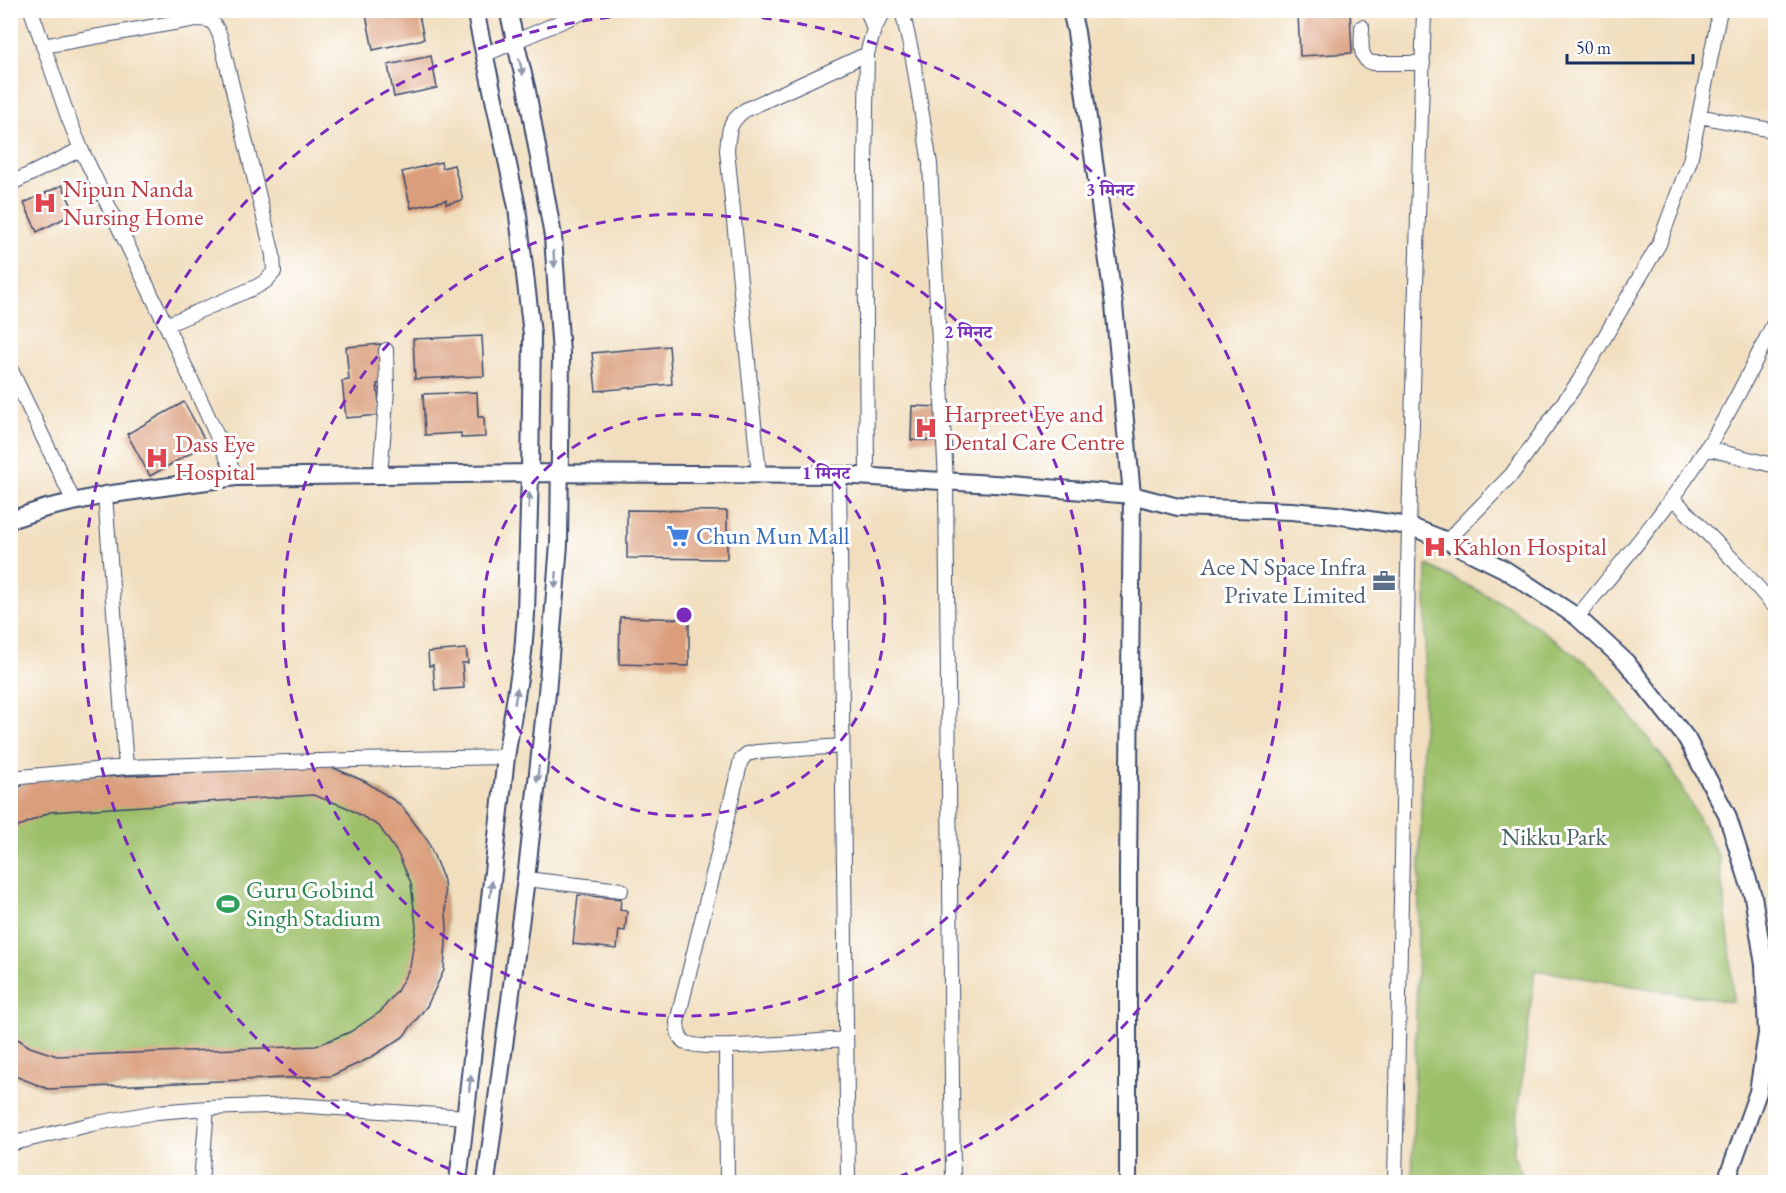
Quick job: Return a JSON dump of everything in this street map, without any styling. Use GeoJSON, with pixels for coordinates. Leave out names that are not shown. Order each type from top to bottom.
{"type":"FeatureCollection","features":[{"type":"Feature","properties":{"kind":"street"},"geometry":{"type":"LineString","coordinates":[[31,10],[81,149],[236,477]]}},
{"type":"Feature","properties":{"kind":"street"},"geometry":{"type":"LineString","coordinates":[[458,1182],[506,757],[523,653],[530,472],[532,334],[517,207],[475,10]]}},
{"type":"Feature","properties":{"kind":"street"},"geometry":{"type":"LineString","coordinates":[[486,1182],[526,879],[547,693],[559,544],[561,354],[553,236],[526,91],[508,10]]}},
{"type":"Feature","properties":{"kind":"street"},"geometry":{"type":"LineString","coordinates":[[484,55],[588,10]]}},
{"type":"Feature","properties":{"kind":"street"},"geometry":{"type":"LineString","coordinates":[[867,10],[874,29]]}},
{"type":"Feature","properties":{"kind":"street"},"geometry":{"type":"LineString","coordinates":[[867,476],[865,178],[867,54],[874,29],[885,10]]}},
{"type":"Feature","properties":{"kind":"street"},"geometry":{"type":"LineString","coordinates":[[902,10],[913,59],[930,164],[946,482],[953,1182]]}},
{"type":"Feature","properties":{"kind":"street"},"geometry":{"type":"LineString","coordinates":[[1071,10],[1114,305],[1132,495],[1128,854],[1128,1182]]}},
{"type":"Feature","properties":{"kind":"street"},"geometry":{"type":"LineString","coordinates":[[1395,1182],[1409,526],[1424,10]]}},
{"type":"Feature","properties":{"kind":"street"},"geometry":{"type":"LineString","coordinates":[[1447,541],[1512,474],[1579,381],[1659,244],[1690,161],[1720,10]]}},
{"type":"Feature","properties":{"kind":"street"},"geometry":{"type":"LineString","coordinates":[[43,46],[196,19],[207,19],[215,24],[220,36],[273,255],[274,272],[256,287],[166,325]]}},
{"type":"Feature","properties":{"kind":"street"},"geometry":{"type":"LineString","coordinates":[[1362,27],[1362,52],[1367,62],[1423,63]]}},
{"type":"Feature","properties":{"kind":"street"},"geometry":{"type":"LineString","coordinates":[[759,474],[727,150],[729,127],[745,110],[867,54]]}},
{"type":"Feature","properties":{"kind":"street"},"geometry":{"type":"LineString","coordinates":[[1699,116],[1776,131]]}},
{"type":"Feature","properties":{"kind":"street"},"geometry":{"type":"LineString","coordinates":[[10,184],[81,149]]}},
{"type":"Feature","properties":{"kind":"street"},"geometry":{"type":"LineString","coordinates":[[1577,617],[1652,525],[1706,448],[1774,328]]}},
{"type":"Feature","properties":{"kind":"street"},"geometry":{"type":"LineString","coordinates":[[380,475],[387,390],[387,350]]}},
{"type":"Feature","properties":{"kind":"street"},"geometry":{"type":"LineString","coordinates":[[10,368],[74,502]]}},
{"type":"Feature","properties":{"kind":"street"},"geometry":{"type":"LineString","coordinates":[[1706,448],[1776,466]]}},
{"type":"Feature","properties":{"kind":"street"},"geometry":{"type":"LineString","coordinates":[[10,520],[46,508],[105,495],[236,477],[530,472],[838,475],[1011,484],[1132,495],[1178,507],[1291,511],[1409,526],[1447,541],[1504,569],[1577,617],[1626,662],[1687,739],[1727,814],[1754,896],[1764,965],[1770,1063],[1726,1182]]}},
{"type":"Feature","properties":{"kind":"street"},"geometry":{"type":"LineString","coordinates":[[838,475],[849,1182]]}},
{"type":"Feature","properties":{"kind":"street"},"geometry":{"type":"LineString","coordinates":[[105,495],[126,767]]}},
{"type":"Feature","properties":{"kind":"street"},"geometry":{"type":"LineString","coordinates":[[1672,497],[1776,608]]}},
{"type":"Feature","properties":{"kind":"street"},"geometry":{"type":"LineString","coordinates":[[842,746],[747,753],[741,760],[677,1022],[679,1037],[686,1044],[698,1046],[726,1047],[846,1039]]}},
{"type":"Feature","properties":{"kind":"street"},"geometry":{"type":"LineString","coordinates":[[10,778],[126,767],[506,757]]}},
{"type":"Feature","properties":{"kind":"street"},"geometry":{"type":"LineString","coordinates":[[526,879],[621,890]]}},
{"type":"Feature","properties":{"kind":"street"},"geometry":{"type":"LineString","coordinates":[[726,1047],[727,1182]]}},
{"type":"Feature","properties":{"kind":"street"},"geometry":{"type":"LineString","coordinates":[[1758,1092],[1776,1095]]}},
{"type":"Feature","properties":{"kind":"street"},"geometry":{"type":"LineString","coordinates":[[10,1144],[92,1124],[156,1112],[207,1108],[295,1105],[466,1117]]}},
{"type":"Feature","properties":{"kind":"street"},"geometry":{"type":"LineString","coordinates":[[201,1182],[207,1108]]}},
{"type":"Feature","properties":{"kind":"green space","name":"Nikku Park"},"geometry":{"type":"Polygon","coordinates":[[[1427,565],[1510,607],[1593,668],[1671,768],[1719,857],[1730,948],[1733,1002],[1535,970],[1513,1155],[1526,1182],[1412,1182],[1427,565]]]}},
{"type":"Feature","properties":{"kind":"green space","name":"Guru Gobind Singh Stadium"},"geometry":{"type":"Polygon","coordinates":[[[327,765],[366,782],[401,805],[428,841],[444,881],[447,928],[444,970],[427,1006],[403,1037],[370,1058],[331,1076],[48,1089],[10,1074],[10,792],[30,781],[327,765]]]}},
{"type":"Feature","properties":{"kind":"building"},"geometry":{"type":"Polygon","coordinates":[[[365,10],[418,10],[424,39],[373,50],[365,10]]]}},
{"type":"Feature","properties":{"kind":"building"},"geometry":{"type":"Polygon","coordinates":[[[1350,11],[1352,53],[1300,56],[1298,14],[1350,11]]]}},
{"type":"Feature","properties":{"kind":"building"},"geometry":{"type":"Polygon","coordinates":[[[431,56],[437,88],[394,97],[388,65],[431,56]]]}},
{"type":"Feature","properties":{"kind":"building"},"geometry":{"type":"Polygon","coordinates":[[[441,162],[442,168],[454,165],[463,200],[446,204],[446,200],[411,208],[402,172],[441,162]]]}},
{"type":"Feature","properties":{"kind":"building"},"geometry":{"type":"Polygon","coordinates":[[[62,185],[75,213],[37,232],[24,203],[62,185]]]}},
{"type":"Feature","properties":{"kind":"building"},"geometry":{"type":"Polygon","coordinates":[[[482,336],[484,376],[415,379],[413,339],[482,336]]]}},
{"type":"Feature","properties":{"kind":"building"},"geometry":{"type":"Polygon","coordinates":[[[381,344],[385,383],[377,384],[380,415],[346,418],[342,381],[349,380],[346,347],[381,344]]]}},
{"type":"Feature","properties":{"kind":"building"},"geometry":{"type":"Polygon","coordinates":[[[669,346],[672,384],[596,391],[592,353],[669,346]]]}},
{"type":"Feature","properties":{"kind":"building"},"geometry":{"type":"Polygon","coordinates":[[[477,392],[478,417],[484,417],[485,437],[461,438],[461,433],[425,435],[423,394],[477,392]]]}},
{"type":"Feature","properties":{"kind":"building"},"geometry":{"type":"Polygon","coordinates":[[[184,402],[207,444],[150,476],[127,434],[184,402]]]}},
{"type":"Feature","properties":{"kind":"building"},"geometry":{"type":"Polygon","coordinates":[[[912,406],[942,407],[941,441],[911,440],[912,406]]]}},
{"type":"Feature","properties":{"kind":"building"},"geometry":{"type":"Polygon","coordinates":[[[627,510],[727,511],[727,559],[627,558],[627,510]]]}},
{"type":"Feature","properties":{"kind":"building"},"geometry":{"type":"Polygon","coordinates":[[[620,617],[689,619],[689,666],[619,664],[620,617]]]}},
{"type":"Feature","properties":{"kind":"building"},"geometry":{"type":"Polygon","coordinates":[[[466,649],[468,663],[462,663],[464,688],[435,690],[433,665],[429,666],[428,652],[466,649]]]}},
{"type":"Feature","properties":{"kind":"building"},"geometry":{"type":"Polygon","coordinates":[[[327,765],[366,782],[401,805],[428,841],[444,881],[447,928],[444,970],[427,1006],[403,1037],[370,1058],[331,1076],[48,1089],[10,1074],[10,1034],[30,1047],[57,1056],[316,1046],[350,1032],[380,1012],[397,991],[410,967],[416,927],[411,883],[398,854],[379,826],[346,807],[313,795],[50,812],[10,833],[10,792],[30,781],[327,765]]]}},
{"type":"Feature","properties":{"kind":"building"},"geometry":{"type":"Polygon","coordinates":[[[578,895],[621,899],[620,910],[627,911],[625,931],[619,930],[617,949],[573,944],[578,895]]]}},
{"type":"Feature","properties":{"kind":"place","name":"Nipun Nanda Nursing Home"},"geometry":{"type":"Point","coordinates":[45,203]}},
{"type":"Feature","properties":{"kind":"place","name":"Harpreet Eye and Dental Care Centre"},"geometry":{"type":"Point","coordinates":[926,428]}},
{"type":"Feature","properties":{"kind":"place","name":"Dass Eye Hospital"},"geometry":{"type":"Point","coordinates":[157,458]}},
{"type":"Feature","properties":{"kind":"place","name":"Chun Mun Mall"},"geometry":{"type":"Point","coordinates":[678,536]}},
{"type":"Feature","properties":{"kind":"place","name":"Kahlon Hospital"},"geometry":{"type":"Point","coordinates":[1435,547]}},
{"type":"Feature","properties":{"kind":"place","name":"Ace N Space Infra Private Limited"},"geometry":{"type":"Point","coordinates":[1384,581]}},
{"type":"Feature","properties":{"kind":"place","name":"Guru Gobind Singh Stadium"},"geometry":{"type":"Point","coordinates":[228,904]}}]}
